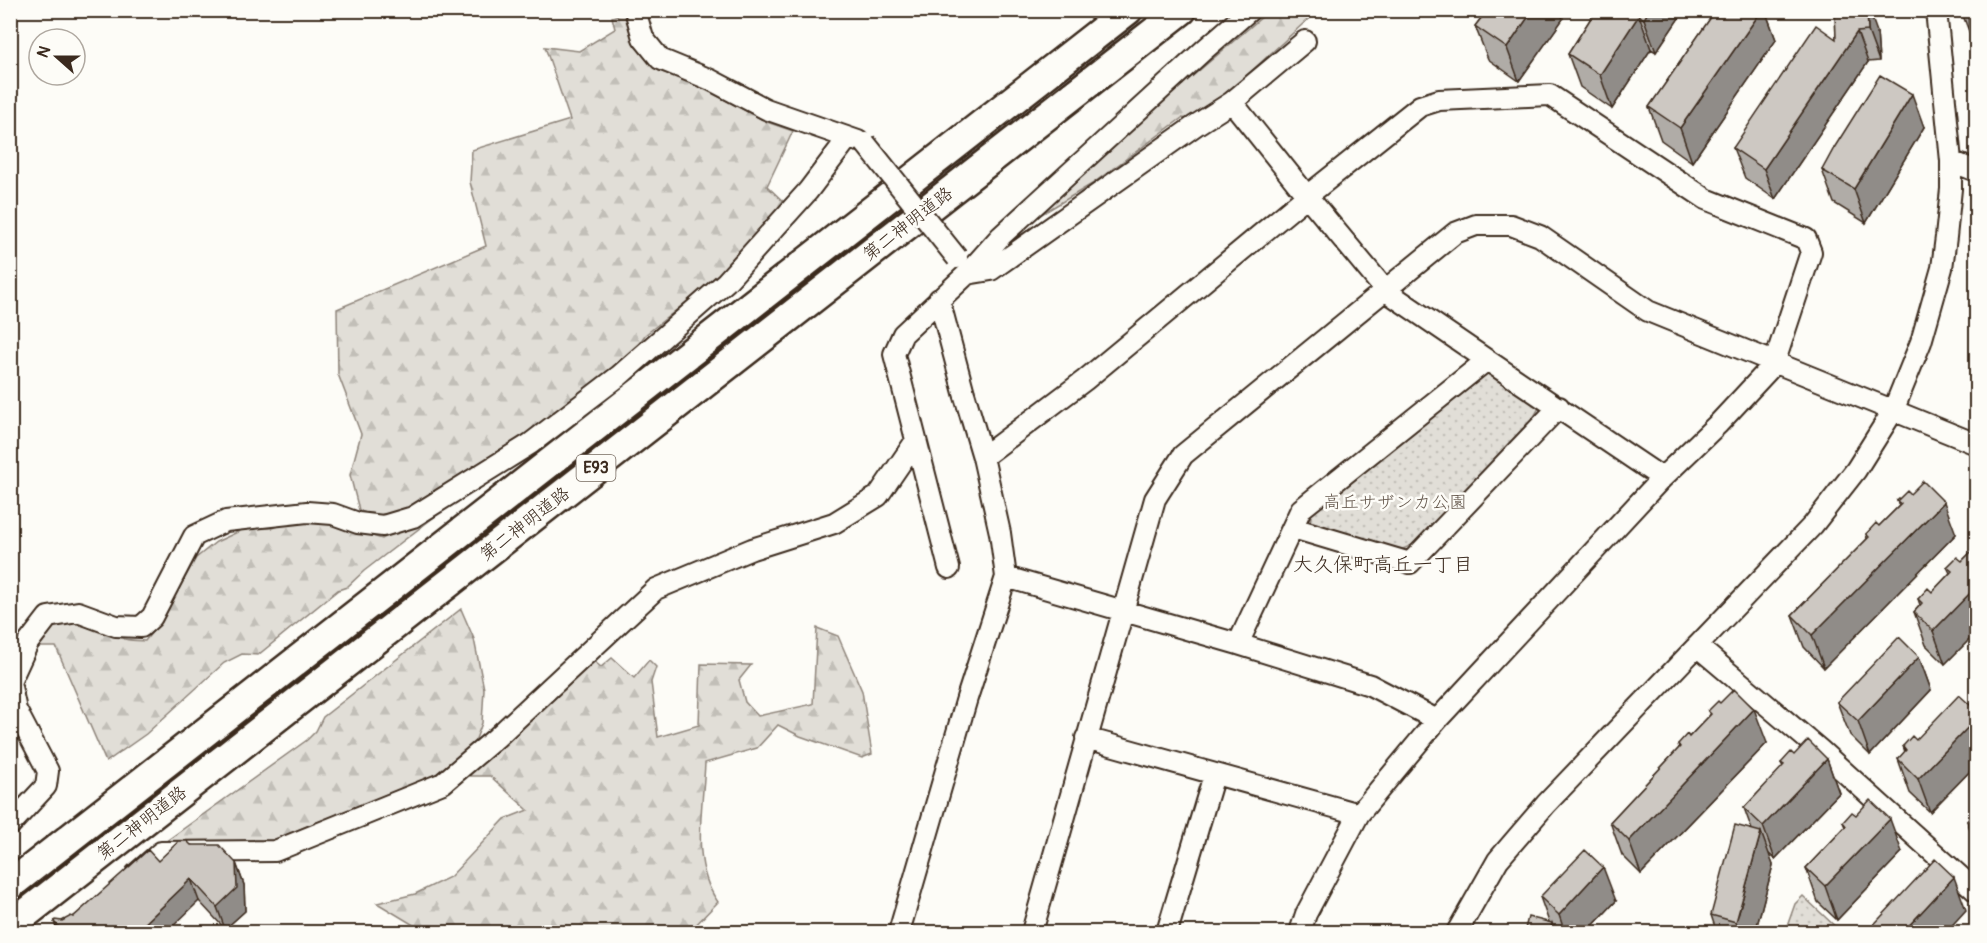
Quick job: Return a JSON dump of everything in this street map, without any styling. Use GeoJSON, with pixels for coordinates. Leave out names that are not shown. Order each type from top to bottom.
{"type":"FeatureCollection","features":[{"type":"Feature","properties":{"kind":"highway","name":"第二神明道路"},"geometry":{"type":"LineString","coordinates":[[10,885],[1128,10]]}},
{"type":"Feature","properties":{"kind":"highway","name":"第二神明道路"},"geometry":{"type":"LineString","coordinates":[[10,926],[1182,10]]}},
{"type":"Feature","properties":{"kind":"street"},"geometry":{"type":"LineString","coordinates":[[635,10],[643,38],[660,59],[711,80],[766,108],[856,140],[962,266],[991,270],[1196,125],[1233,102],[1305,41]]}},
{"type":"Feature","properties":{"kind":"street"},"geometry":{"type":"LineString","coordinates":[[949,568],[894,354],[903,334],[939,299],[962,266],[1001,236],[1250,10]]}},
{"type":"Feature","properties":{"kind":"street"},"geometry":{"type":"LineString","coordinates":[[1457,933],[1505,852],[1546,804],[1814,525],[1856,470],[1893,411],[1921,342],[1942,268],[1951,189],[1952,161],[1936,10]]}},
{"type":"Feature","properties":{"kind":"street"},"geometry":{"type":"LineString","coordinates":[[983,457],[1085,380],[1307,196],[1420,106],[1439,100],[1550,95],[1706,199],[1806,239],[1811,252],[1774,364],[1719,423],[1662,478],[1437,720],[1359,814],[1306,914],[1300,933]]}},
{"type":"Feature","properties":{"kind":"street"},"geometry":{"type":"LineString","coordinates":[[1233,102],[1386,291],[1662,478]]}},
{"type":"Feature","properties":{"kind":"street"},"geometry":{"type":"LineString","coordinates":[[10,825],[46,786],[48,771],[16,711],[10,682],[28,644],[48,617],[78,612],[116,626],[141,627],[152,617],[194,536],[226,521],[307,512],[333,514],[358,524],[383,526],[413,517],[530,444],[619,376],[726,282],[856,140]]}},
{"type":"Feature","properties":{"kind":"street"},"geometry":{"type":"LineString","coordinates":[[1952,161],[1977,171]]}},
{"type":"Feature","properties":{"kind":"street"},"geometry":{"type":"LineString","coordinates":[[1032,933],[1155,499],[1183,455],[1455,233],[1476,225],[1511,225],[1540,236],[1648,311],[1774,364],[1977,444]]}},
{"type":"Feature","properties":{"kind":"street"},"geometry":{"type":"LineString","coordinates":[[899,933],[967,698],[1006,577],[1000,533],[983,457],[939,299]]}},
{"type":"Feature","properties":{"kind":"street"},"geometry":{"type":"LineString","coordinates":[[1238,644],[1300,509],[1487,360]]}},
{"type":"Feature","properties":{"kind":"street"},"geometry":{"type":"LineString","coordinates":[[1293,528],[1410,563],[1559,407]]}},
{"type":"Feature","properties":{"kind":"street"},"geometry":{"type":"LineString","coordinates":[[119,889],[161,852],[275,851],[443,783],[496,738],[656,589],[752,549],[834,523],[878,496],[915,442]]}},
{"type":"Feature","properties":{"kind":"street"},"geometry":{"type":"LineString","coordinates":[[1006,577],[1370,685],[1437,720]]}},
{"type":"Feature","properties":{"kind":"street"},"geometry":{"type":"LineString","coordinates":[[1697,646],[1820,750],[1977,891]]}},
{"type":"Feature","properties":{"kind":"street"},"geometry":{"type":"LineString","coordinates":[[1086,738],[1359,814]]}},
{"type":"Feature","properties":{"kind":"street"},"geometry":{"type":"LineString","coordinates":[[1167,933],[1214,774]]}},
{"type":"Feature","properties":{"kind":"green space"},"geometry":{"type":"Polygon","coordinates":[[[1269,11],[1317,11],[1220,100],[1190,119],[1182,118],[1092,184],[1040,215],[1121,137],[1269,11]]]}},
{"type":"Feature","properties":{"kind":"green space"},"geometry":{"type":"Polygon","coordinates":[[[625,13],[636,47],[659,71],[691,82],[767,122],[793,131],[767,186],[788,206],[752,250],[645,335],[626,362],[543,427],[406,512],[372,516],[359,510],[350,475],[361,434],[338,374],[337,309],[486,246],[470,182],[472,150],[570,120],[545,47],[579,51],[615,29],[612,17],[625,13]]]}},
{"type":"Feature","properties":{"kind":"green space","name":"高丘サザンカ公園"},"geometry":{"type":"Polygon","coordinates":[[[1488,374],[1497,377],[1535,402],[1539,408],[1528,427],[1419,542],[1403,549],[1387,547],[1310,521],[1312,511],[1479,375],[1488,374]]]}},
{"type":"Feature","properties":{"kind":"green space"},"geometry":{"type":"Polygon","coordinates":[[[464,494],[364,571],[347,587],[338,590],[258,655],[242,654],[224,663],[146,734],[106,762],[56,647],[38,647],[48,633],[66,621],[86,624],[125,639],[145,641],[160,622],[196,558],[216,542],[244,529],[273,528],[297,520],[336,525],[382,539],[464,494]]]}},
{"type":"Feature","properties":{"kind":"green space"},"geometry":{"type":"Polygon","coordinates":[[[461,609],[474,639],[484,689],[482,723],[474,744],[455,763],[434,779],[269,842],[165,842],[307,740],[316,731],[323,717],[461,609]]]}},
{"type":"Feature","properties":{"kind":"green space"},"geometry":{"type":"Polygon","coordinates":[[[817,628],[838,636],[862,691],[872,754],[862,758],[800,736],[778,725],[757,748],[705,763],[701,853],[709,887],[718,902],[689,932],[425,932],[377,903],[415,894],[450,877],[505,819],[528,810],[490,776],[470,776],[472,765],[591,659],[601,667],[612,658],[634,678],[649,660],[656,667],[651,682],[658,737],[699,725],[701,664],[751,665],[739,680],[745,702],[758,716],[813,704],[817,628]]]}},
{"type":"Feature","properties":{"kind":"green space"},"geometry":{"type":"Polygon","coordinates":[[[1803,896],[1841,932],[1785,932],[1795,904],[1803,896]]]}},
{"type":"Feature","properties":{"kind":"building"},"geometry":{"type":"Polygon","coordinates":[[[1484,10],[1533,10],[1507,48],[1475,26],[1484,10]]]}},
{"type":"Feature","properties":{"kind":"building"},"geometry":{"type":"Polygon","coordinates":[[[1596,10],[1649,10],[1644,19],[1639,15],[1600,75],[1568,54],[1596,10]]]}},
{"type":"Feature","properties":{"kind":"building"},"geometry":{"type":"Polygon","coordinates":[[[1716,10],[1762,10],[1680,128],[1649,107],[1716,10]]]}},
{"type":"Feature","properties":{"kind":"building"},"geometry":{"type":"Polygon","coordinates":[[[1835,10],[1867,10],[1868,31],[1857,32],[1764,169],[1733,148],[1816,25],[1836,39],[1835,10]]]}},
{"type":"Feature","properties":{"kind":"building"},"geometry":{"type":"Polygon","coordinates":[[[1961,10],[1977,10],[1977,27],[1969,29],[1968,11],[1961,10]]]}},
{"type":"Feature","properties":{"kind":"building"},"geometry":{"type":"Polygon","coordinates":[[[1880,75],[1912,94],[1854,189],[1822,170],[1880,75]]]}},
{"type":"Feature","properties":{"kind":"building"},"geometry":{"type":"Polygon","coordinates":[[[1923,481],[1944,502],[1812,635],[1792,615],[1869,537],[1866,534],[1876,523],[1879,526],[1901,504],[1897,501],[1907,491],[1910,494],[1923,481]]]}},
{"type":"Feature","properties":{"kind":"building"},"geometry":{"type":"Polygon","coordinates":[[[1977,546],[1977,586],[1933,631],[1914,612],[1922,603],[1918,599],[1928,588],[1932,592],[1952,571],[1947,567],[1957,557],[1962,561],[1977,546]]]}},
{"type":"Feature","properties":{"kind":"building"},"geometry":{"type":"Polygon","coordinates":[[[1899,637],[1919,657],[1858,721],[1837,702],[1899,637]]]}},
{"type":"Feature","properties":{"kind":"building"},"geometry":{"type":"Polygon","coordinates":[[[1734,689],[1754,709],[1629,841],[1610,822],[1680,747],[1678,744],[1687,734],[1689,737],[1711,714],[1708,711],[1734,689]]]}},
{"type":"Feature","properties":{"kind":"building"},"geometry":{"type":"Polygon","coordinates":[[[1959,695],[1977,711],[1977,718],[1918,779],[1898,759],[1906,750],[1903,746],[1912,736],[1916,740],[1959,695]]]}},
{"type":"Feature","properties":{"kind":"building"},"geometry":{"type":"Polygon","coordinates":[[[1808,740],[1827,759],[1763,826],[1744,808],[1784,765],[1781,763],[1791,752],[1794,755],[1808,740]]]}},
{"type":"Feature","properties":{"kind":"building"},"geometry":{"type":"Polygon","coordinates":[[[1870,800],[1890,819],[1825,886],[1806,868],[1846,826],[1843,822],[1852,812],[1856,815],[1870,800]]]}},
{"type":"Feature","properties":{"kind":"building"},"geometry":{"type":"Polygon","coordinates":[[[1977,803],[1977,831],[1967,821],[1976,811],[1972,807],[1977,803]]]}},
{"type":"Feature","properties":{"kind":"building"},"geometry":{"type":"Polygon","coordinates":[[[1735,825],[1761,832],[1736,922],[1711,915],[1735,825]]]}},
{"type":"Feature","properties":{"kind":"building"},"geometry":{"type":"Polygon","coordinates":[[[179,841],[187,841],[191,845],[219,845],[236,863],[237,888],[217,907],[191,879],[135,933],[58,933],[61,929],[54,922],[55,920],[62,921],[73,917],[148,850],[158,861],[179,841]]]}},
{"type":"Feature","properties":{"kind":"building"},"geometry":{"type":"Polygon","coordinates":[[[1585,850],[1603,867],[1559,915],[1540,897],[1585,850]]]}},
{"type":"Feature","properties":{"kind":"building"},"geometry":{"type":"Polygon","coordinates":[[[1935,859],[1954,877],[1902,933],[1866,933],[1935,859]]]}},
{"type":"Feature","properties":{"kind":"building"},"geometry":{"type":"Polygon","coordinates":[[[1528,917],[1552,923],[1549,933],[1524,933],[1528,917]]]}},
{"type":"Feature","properties":{"kind":"district","name":"大久保町高丘一丁目"},"geometry":{"type":"Point","coordinates":[1383,564]}}]}
